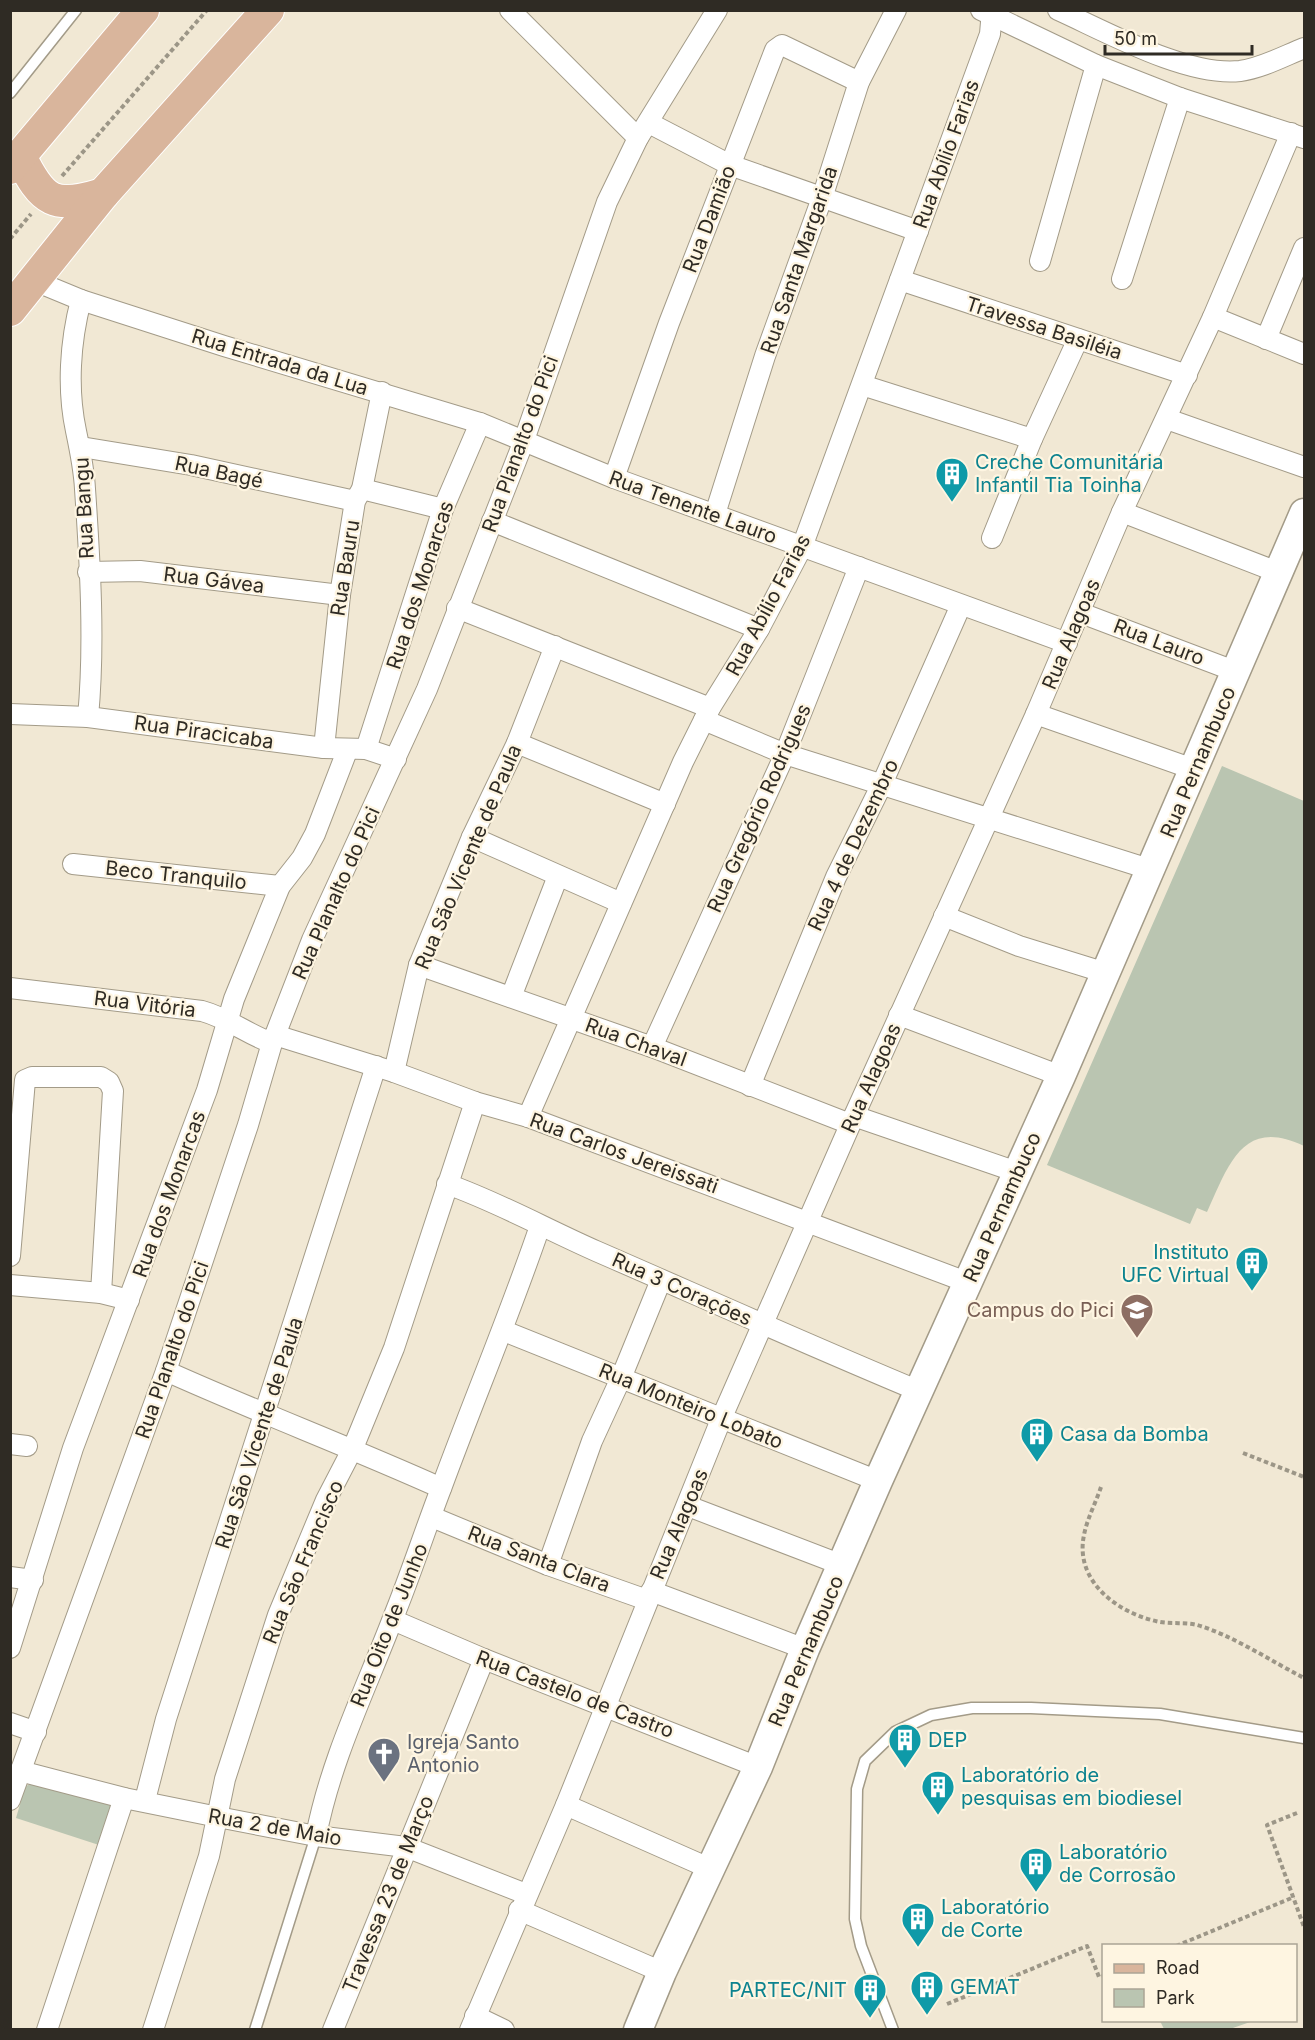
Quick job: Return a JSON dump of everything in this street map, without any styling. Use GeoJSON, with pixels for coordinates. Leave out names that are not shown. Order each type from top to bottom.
{"type":"FeatureCollection","features":[{"type":"Feature","properties":{"kind":"main road"},"geometry":{"type":"LineString","coordinates":[[103,194],[74,203],[62,203],[46,195],[28,172],[15,162],[143,10]]}},
{"type":"Feature","properties":{"kind":"main road"},"geometry":{"type":"LineString","coordinates":[[10,310],[103,194],[268,10]]}},
{"type":"Feature","properties":{"kind":"street"},"geometry":{"type":"LineString","coordinates":[[510,10],[643,131],[730,165],[918,231]]}},
{"type":"Feature","properties":{"kind":"street","name":"Rua Planalto do Pici"},"geometry":{"type":"LineString","coordinates":[[10,1800],[166,1371],[248,1125],[274,1039],[312,940],[428,689],[457,608],[523,443],[606,202],[643,131],[717,10]]}},
{"type":"Feature","properties":{"kind":"street","name":"Rua Santa Margarida"},"geometry":{"type":"LineString","coordinates":[[715,514],[765,356],[822,198],[858,82],[896,10]]}},
{"type":"Feature","properties":{"kind":"street"},"geometry":{"type":"LineString","coordinates":[[1058,10],[1128,42],[1203,70],[1241,70],[1305,48]]}},
{"type":"Feature","properties":{"kind":"street"},"geometry":{"type":"LineString","coordinates":[[988,12],[1096,65],[1180,98],[1298,136]]}},
{"type":"Feature","properties":{"kind":"street","name":"Rua Abílio Farias"},"geometry":{"type":"LineString","coordinates":[[528,1117],[664,804],[707,714],[759,629],[802,547],[990,34],[988,12]]}},
{"type":"Feature","properties":{"kind":"street","name":"Rua Damião"},"geometry":{"type":"LineString","coordinates":[[614,478],[669,322],[777,46],[782,45],[858,82]]}},
{"type":"Feature","properties":{"kind":"street"},"geometry":{"type":"LineString","coordinates":[[1040,261],[1096,65]]}},
{"type":"Feature","properties":{"kind":"street"},"geometry":{"type":"LineString","coordinates":[[1122,279],[1180,98]]}},
{"type":"Feature","properties":{"kind":"street","name":"Rua Alagoas"},"geometry":{"type":"LineString","coordinates":[[472,2023],[566,1804],[722,1417],[807,1222],[1036,714],[1122,512],[1298,136]]}},
{"type":"Feature","properties":{"kind":"street"},"geometry":{"type":"LineString","coordinates":[[1266,339],[1305,248]]}},
{"type":"Feature","properties":{"kind":"street","name":"Travessa Basiléia"},"geometry":{"type":"LineString","coordinates":[[900,280],[1187,375]]}},
{"type":"Feature","properties":{"kind":"street","name":"Rua Entrada da Lua"},"geometry":{"type":"LineString","coordinates":[[35,281],[81,300],[224,346],[480,423],[523,443]]}},
{"type":"Feature","properties":{"kind":"street","name":"Rua Bangu"},"geometry":{"type":"LineString","coordinates":[[81,300],[71,349],[76,430],[81,447],[88,572],[92,672],[88,717]]}},
{"type":"Feature","properties":{"kind":"street"},"geometry":{"type":"LineString","coordinates":[[1213,317],[1305,354]]}},
{"type":"Feature","properties":{"kind":"street"},"geometry":{"type":"LineString","coordinates":[[992,538],[1032,439],[1078,339]]}},
{"type":"Feature","properties":{"kind":"street"},"geometry":{"type":"LineString","coordinates":[[862,385],[1032,439]]}},
{"type":"Feature","properties":{"kind":"street","name":"Rua Bauru"},"geometry":{"type":"LineString","coordinates":[[324,748],[340,595],[358,495],[382,392]]}},
{"type":"Feature","properties":{"kind":"street"},"geometry":{"type":"LineString","coordinates":[[1167,419],[1305,467]]}},
{"type":"Feature","properties":{"kind":"street","name":"Rua dos Monarcas"},"geometry":{"type":"LineString","coordinates":[[10,1648],[73,1448],[207,1090],[228,1019],[258,937],[276,901],[280,886],[302,858],[357,750],[443,509],[480,423]]}},
{"type":"Feature","properties":{"kind":"street","name":"Rua Tenente Lauro"},"geometry":{"type":"LineString","coordinates":[[523,443],[1067,644]]}},
{"type":"Feature","properties":{"kind":"street","name":"Rua Bagé"},"geometry":{"type":"LineString","coordinates":[[81,447],[443,509]]}},
{"type":"Feature","properties":{"kind":"street"},"geometry":{"type":"LineString","coordinates":[[1122,512],[1280,573]]}},
{"type":"Feature","properties":{"kind":"street","name":"Rua Pernambuco"},"geometry":{"type":"LineString","coordinates":[[638,2030],[662,1972],[758,1767],[805,1649],[878,1481],[969,1283],[1152,870],[1193,769],[1305,513]]}},
{"type":"Feature","properties":{"kind":"street"},"geometry":{"type":"LineString","coordinates":[[492,520],[759,629]]}},
{"type":"Feature","properties":{"kind":"street","name":"Rua Gregório Rodrigues"},"geometry":{"type":"LineString","coordinates":[[652,1047],[785,754],[859,567]]}},
{"type":"Feature","properties":{"kind":"street","name":"Rua Gávea"},"geometry":{"type":"LineString","coordinates":[[88,572],[141,571],[340,595]]}},
{"type":"Feature","properties":{"kind":"street","name":"Rua 4 de Dezembro"},"geometry":{"type":"LineString","coordinates":[[750,1086],[831,888],[882,784],[961,605]]}},
{"type":"Feature","properties":{"kind":"street"},"geometry":{"type":"LineString","coordinates":[[457,608],[555,646],[707,714],[785,754],[1152,870]]}},
{"type":"Feature","properties":{"kind":"street","name":"Rua Lauro"},"geometry":{"type":"LineString","coordinates":[[1080,613],[1237,672]]}},
{"type":"Feature","properties":{"kind":"street","name":"Rua São Vicente de Paula"},"geometry":{"type":"LineString","coordinates":[[145,1800],[166,1719],[265,1416],[419,965],[472,837],[517,743],[555,646]]}},
{"type":"Feature","properties":{"kind":"street","name":"Rua Piracicaba"},"geometry":{"type":"LineString","coordinates":[[10,714],[88,717],[324,748],[357,750],[396,759]]}},
{"type":"Feature","properties":{"kind":"street"},"geometry":{"type":"LineString","coordinates":[[1036,714],[1193,769]]}},
{"type":"Feature","properties":{"kind":"street"},"geometry":{"type":"LineString","coordinates":[[517,743],[664,804]]}},
{"type":"Feature","properties":{"kind":"street"},"geometry":{"type":"LineString","coordinates":[[472,837],[621,903]]}},
{"type":"Feature","properties":{"kind":"street","name":"Beco Tranquilo"},"geometry":{"type":"LineString","coordinates":[[73,864],[280,886]]}},
{"type":"Feature","properties":{"kind":"street"},"geometry":{"type":"LineString","coordinates":[[511,997],[558,876]]}},
{"type":"Feature","properties":{"kind":"street"},"geometry":{"type":"LineString","coordinates":[[944,916],[1019,946],[1106,973]]}},
{"type":"Feature","properties":{"kind":"street","name":"Rua Chaval"},"geometry":{"type":"LineString","coordinates":[[419,965],[652,1047],[750,1086],[1017,1172]]}},
{"type":"Feature","properties":{"kind":"street","name":"Rua Vitória"},"geometry":{"type":"LineString","coordinates":[[10,988],[202,1011],[228,1019],[251,1035],[274,1039]]}},
{"type":"Feature","properties":{"kind":"street"},"geometry":{"type":"LineString","coordinates":[[899,1015],[1061,1076]]}},
{"type":"Feature","properties":{"kind":"street","name":"Rua Carlos Jereissati"},"geometry":{"type":"LineString","coordinates":[[274,1039],[385,1069],[475,1102],[528,1117],[969,1283]]}},
{"type":"Feature","properties":{"kind":"street"},"geometry":{"type":"LineString","coordinates":[[10,1256],[25,1080],[32,1077],[101,1077],[109,1082],[113,1091],[101,1293]]}},
{"type":"Feature","properties":{"kind":"street","name":"Rua São Francisco"},"geometry":{"type":"LineString","coordinates":[[153,2030],[209,1856],[225,1779],[278,1615],[326,1500],[352,1448],[394,1348],[475,1102]]}},
{"type":"Feature","properties":{"kind":"street","name":"Rua 3 Corações"},"geometry":{"type":"LineString","coordinates":[[447,1184],[482,1197],[540,1226],[762,1326],[919,1391]]}},
{"type":"Feature","properties":{"kind":"street","name":"Rua Oito de Junho"},"geometry":{"type":"LineString","coordinates":[[316,1836],[325,1791],[504,1330],[540,1226]]}},
{"type":"Feature","properties":{"kind":"street"},"geometry":{"type":"LineString","coordinates":[[548,1565],[592,1441],[621,1378],[661,1280]]}},
{"type":"Feature","properties":{"kind":"street"},"geometry":{"type":"LineString","coordinates":[[10,1285],[101,1293],[129,1300]]}},
{"type":"Feature","properties":{"kind":"street","name":"Rua Monteiro Lobato"},"geometry":{"type":"LineString","coordinates":[[504,1330],[878,1481]]}},
{"type":"Feature","properties":{"kind":"street"},"geometry":{"type":"LineString","coordinates":[[166,1371],[265,1416],[352,1448],[441,1488]]}},
{"type":"Feature","properties":{"kind":"street"},"geometry":{"type":"LineString","coordinates":[[688,1506],[842,1565]]}},
{"type":"Feature","properties":{"kind":"street","name":"Rua Santa Clara"},"geometry":{"type":"LineString","coordinates":[[432,1517],[548,1565],[649,1595],[805,1649]]}},
{"type":"Feature","properties":{"kind":"street"},"geometry":{"type":"LineString","coordinates":[[10,1578],[33,1580]]}},
{"type":"Feature","properties":{"kind":"street","name":"Rua Castelo de Castro"},"geometry":{"type":"LineString","coordinates":[[393,1620],[484,1659],[758,1767]]}},
{"type":"Feature","properties":{"kind":"street","name":"Travessa 23 de Março"},"geometry":{"type":"LineString","coordinates":[[333,2030],[484,1659]]}},
{"type":"Feature","properties":{"kind":"street"},"geometry":{"type":"LineString","coordinates":[[10,1723],[36,1732]]}},
{"type":"Feature","properties":{"kind":"street","name":"Rua 2 de Maio"},"geometry":{"type":"LineString","coordinates":[[20,1771],[124,1798],[145,1800],[218,1817],[316,1836],[406,1847],[523,1902],[662,1972]]}},
{"type":"Feature","properties":{"kind":"street"},"geometry":{"type":"LineString","coordinates":[[47,2030],[124,1798]]}},
{"type":"Feature","properties":{"kind":"street"},"geometry":{"type":"LineString","coordinates":[[566,1804],[711,1869]]}},
{"type":"Feature","properties":{"kind":"street"},"geometry":{"type":"LineString","coordinates":[[472,2023],[504,2030]]}},
{"type":"Feature","properties":{"kind":"lane"},"geometry":{"type":"LineString","coordinates":[[10,93],[76,10]]}},
{"type":"Feature","properties":{"kind":"lane"},"geometry":{"type":"LineString","coordinates":[[892,2030],[861,1946],[855,1919],[857,1789],[865,1761],[895,1732],[931,1715],[972,1708],[1031,1708],[1160,1714],[1305,1738]]}},
{"type":"Feature","properties":{"kind":"lane","name":"Rua Oito de Junho"},"geometry":{"type":"LineString","coordinates":[[255,2030],[316,1836]]}},
{"type":"Feature","properties":{"kind":"path"},"geometry":{"type":"LineString","coordinates":[[10,239],[207,10]]}},
{"type":"Feature","properties":{"kind":"path"},"geometry":{"type":"LineString","coordinates":[[1244,1453],[1305,1477]]}},
{"type":"Feature","properties":{"kind":"path"},"geometry":{"type":"LineString","coordinates":[[1101,1487],[1084,1536],[1085,1566],[1094,1585],[1117,1605],[1160,1622],[1189,1623],[1211,1630],[1305,1678]]}},
{"type":"Feature","properties":{"kind":"path"},"geometry":{"type":"LineString","coordinates":[[1297,1813],[1267,1825],[1305,1927]]}},
{"type":"Feature","properties":{"kind":"path"},"geometry":{"type":"LineString","coordinates":[[1181,1944],[1294,1897]]}},
{"type":"Feature","properties":{"kind":"path"},"geometry":{"type":"LineString","coordinates":[[947,2004],[1087,1946],[1099,1977],[1102,1976]]}},
{"type":"Feature","properties":{"kind":"green space"},"geometry":{"type":"Polygon","coordinates":[[[1222,766],[1304,801],[1304,1146],[1283,1138],[1266,1137],[1252,1142],[1240,1151],[1231,1163],[1207,1212],[1197,1208],[1190,1224],[1047,1165],[1222,766]]]}},
{"type":"Feature","properties":{"kind":"green space"},"geometry":{"type":"Polygon","coordinates":[[[31,1783],[111,1802],[113,1806],[102,1846],[16,1818],[25,1787],[31,1783]]]}},
{"type":"Feature","properties":{"kind":"green space"},"geometry":{"type":"Polygon","coordinates":[[[1160,2022],[1250,2022],[1230,2029],[1164,2029],[1160,2022]]]}},
{"type":"Feature","properties":{"kind":"place","name":"Creche Comunitária Infantil Tia Toinha"},"geometry":{"type":"Point","coordinates":[952,503]}},
{"type":"Feature","properties":{"kind":"place","name":"Instituto UFC Virtual"},"geometry":{"type":"Point","coordinates":[1252,1292]}},
{"type":"Feature","properties":{"kind":"place","name":"Campus do Pici"},"geometry":{"type":"Point","coordinates":[1137,1339]}},
{"type":"Feature","properties":{"kind":"place","name":"Casa da Bomba"},"geometry":{"type":"Point","coordinates":[1037,1463]}},
{"type":"Feature","properties":{"kind":"place","name":"DEP"},"geometry":{"type":"Point","coordinates":[905,1769]}},
{"type":"Feature","properties":{"kind":"place","name":"Igreja Santo Antonio"},"geometry":{"type":"Point","coordinates":[384,1783]}},
{"type":"Feature","properties":{"kind":"place","name":"Laboratório de pesquisas em biodiesel"},"geometry":{"type":"Point","coordinates":[938,1816]}},
{"type":"Feature","properties":{"kind":"place","name":"Laboratório de Corrosão"},"geometry":{"type":"Point","coordinates":[1036,1893]}},
{"type":"Feature","properties":{"kind":"place","name":"Laboratório de Corte"},"geometry":{"type":"Point","coordinates":[918,1948]}},
{"type":"Feature","properties":{"kind":"place","name":"GEMAT"},"geometry":{"type":"Point","coordinates":[927,2016]}},
{"type":"Feature","properties":{"kind":"place","name":"PARTEC/NIT"},"geometry":{"type":"Point","coordinates":[870,2019]}}]}
